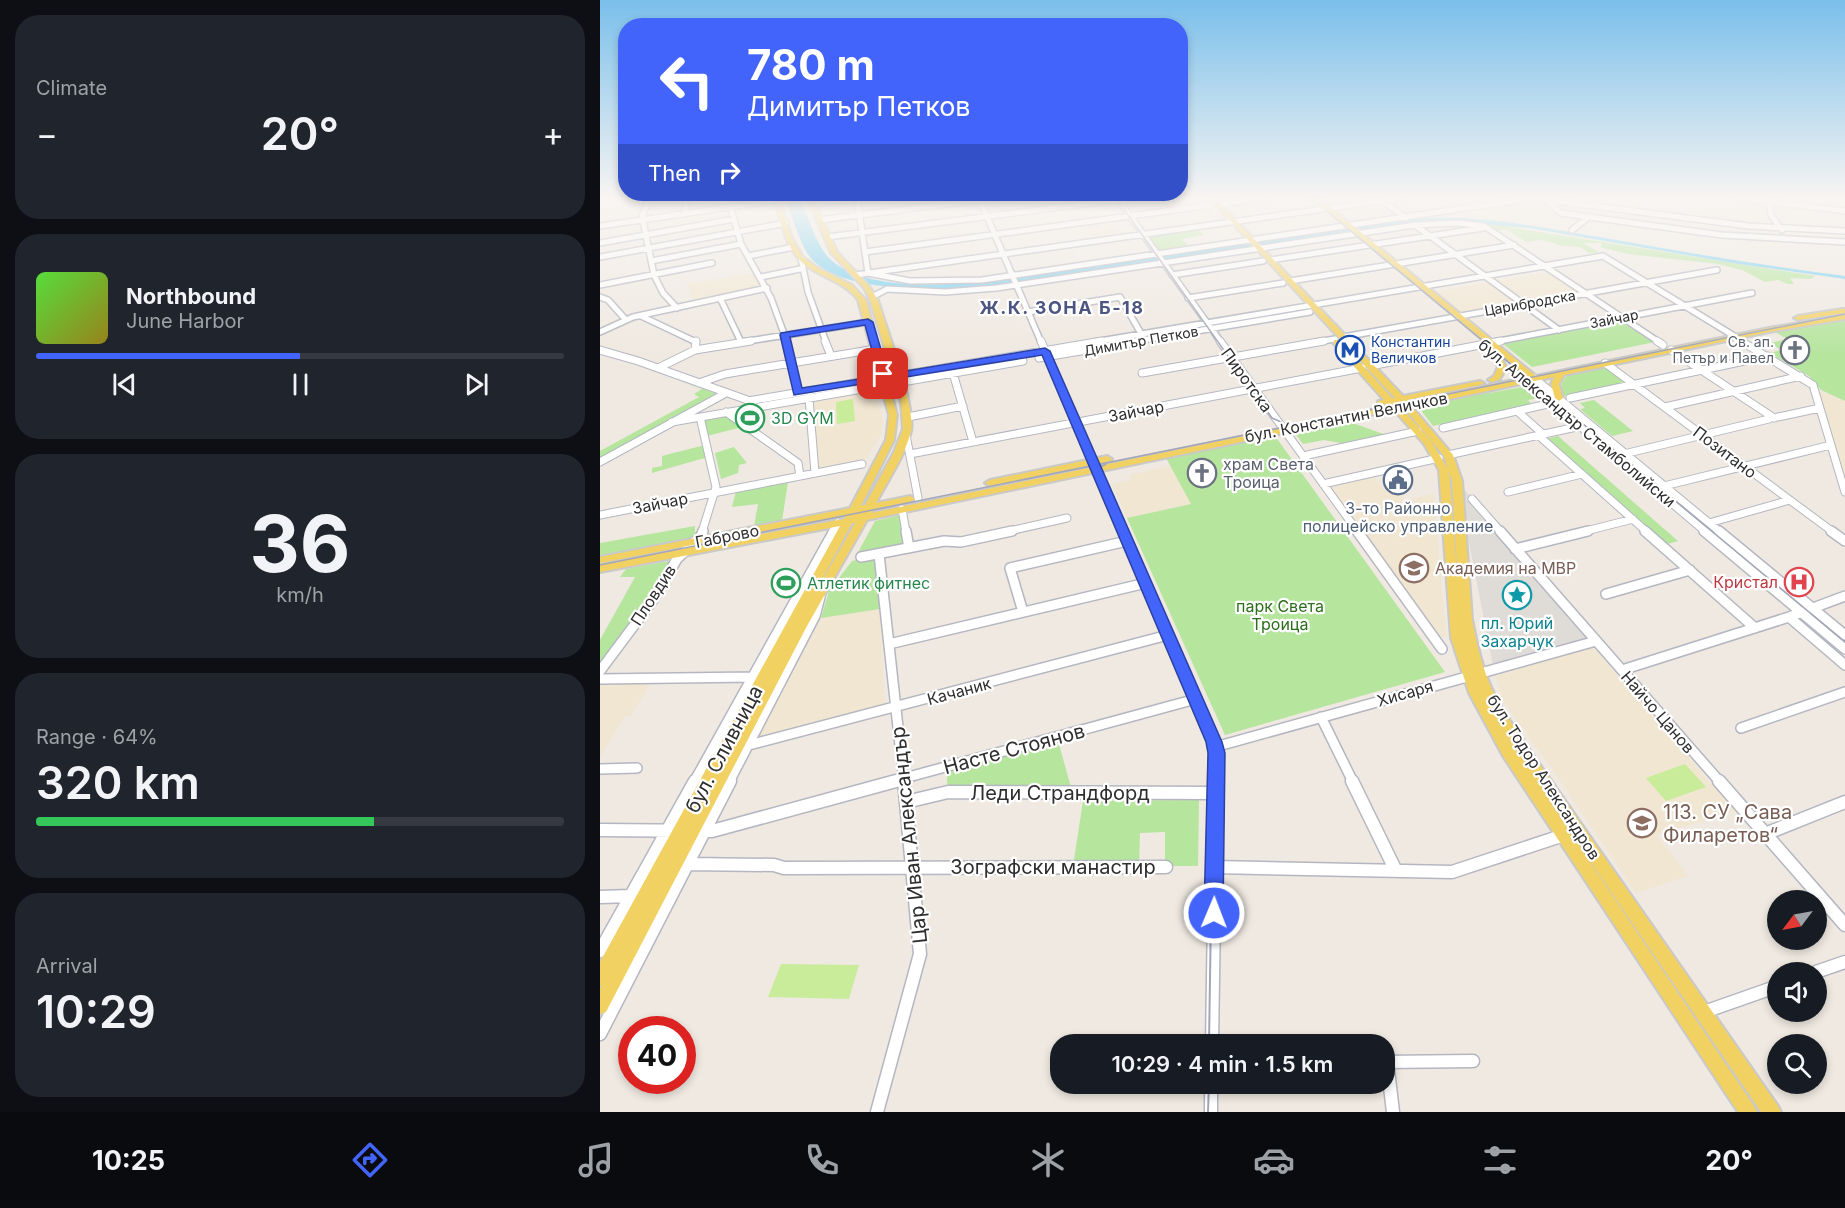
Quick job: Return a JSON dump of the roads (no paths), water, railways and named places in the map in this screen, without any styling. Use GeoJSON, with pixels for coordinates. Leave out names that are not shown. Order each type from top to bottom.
{"type":"FeatureCollection","features":[{"type":"Feature","properties":{"kind":"main road","name":"бул. Сливница"},"geometry":{"type":"LineString","coordinates":[[600,1006],[843,521],[890,440],[893,419],[865,307],[858,294],[814,269],[801,258],[796,250]]}},
{"type":"Feature","properties":{"kind":"main road","name":"бул. Сливница"},"geometry":{"type":"LineString","coordinates":[[600,978],[867,512],[906,435],[908,417],[872,297],[864,284],[837,257],[833,250]]}},
{"type":"Feature","properties":{"kind":"main road","name":"бул. Тодор Александров"},"geometry":{"type":"LineString","coordinates":[[1258,250],[1366,367],[1443,457],[1447,483],[1455,627],[1494,729],[1748,1112]]}},
{"type":"Feature","properties":{"kind":"main road","name":"бул. Александър Стамболийски"},"geometry":{"type":"LineString","coordinates":[[1374,250],[1455,317],[1496,355],[1527,376]]}},
{"type":"Feature","properties":{"kind":"main road","name":"бул. Константин Величков"},"geometry":{"type":"LineString","coordinates":[[843,521],[918,498],[1095,465],[1398,403],[1732,334],[1820,312],[1845,310]]}},
{"type":"Feature","properties":{"kind":"main road","name":"бул. Александър Стамболийски"},"geometry":{"type":"LineString","coordinates":[[1455,317],[1492,343],[1527,376]]}},
{"type":"Feature","properties":{"kind":"main road","name":"бул. Константин Величков"},"geometry":{"type":"LineString","coordinates":[[1732,334],[1845,317]]}},
{"type":"Feature","properties":{"kind":"main road","name":"бул. Константин Величков"},"geometry":{"type":"LineString","coordinates":[[1398,403],[1492,380],[1561,372],[1667,347]]}},
{"type":"Feature","properties":{"kind":"main road"},"geometry":{"type":"LineString","coordinates":[[1492,380],[1497,377],[1502,367],[1496,355]]}},
{"type":"Feature","properties":{"kind":"main road"},"geometry":{"type":"LineString","coordinates":[[1555,400],[1555,384],[1561,372]]}},
{"type":"Feature","properties":{"kind":"main road","name":"бул. Тодор Александров"},"geometry":{"type":"LineString","coordinates":[[1398,403],[1418,431],[1443,457]]}},
{"type":"Feature","properties":{"kind":"main road","name":"бул. Константин Величков"},"geometry":{"type":"LineString","coordinates":[[867,512],[902,508],[1095,465]]}},
{"type":"Feature","properties":{"kind":"main road","name":"Габрово"},"geometry":{"type":"LineString","coordinates":[[600,560],[696,542],[843,521]]}},
{"type":"Feature","properties":{"kind":"main road","name":"Габрово"},"geometry":{"type":"LineString","coordinates":[[600,568],[843,521]]}},
{"type":"Feature","properties":{"kind":"main road","name":"бул. Тодор Александров"},"geometry":{"type":"LineString","coordinates":[[1474,674],[1519,745],[1772,1112]]}},
{"type":"Feature","properties":{"kind":"street"},"geometry":{"type":"LineString","coordinates":[[600,257],[643,250]]}},
{"type":"Feature","properties":{"kind":"street"},"geometry":{"type":"LineString","coordinates":[[648,250],[654,275],[663,293],[677,308]]}},
{"type":"Feature","properties":{"kind":"street"},"geometry":{"type":"LineString","coordinates":[[651,261],[710,250]]}},
{"type":"Feature","properties":{"kind":"street"},"geometry":{"type":"LineString","coordinates":[[744,250],[767,288],[784,335],[798,392]]}},
{"type":"Feature","properties":{"kind":"street"},"geometry":{"type":"LineString","coordinates":[[748,256],[779,250]]}},
{"type":"Feature","properties":{"kind":"street"},"geometry":{"type":"LineString","coordinates":[[866,273],[865,252],[880,250]]}},
{"type":"Feature","properties":{"kind":"street"},"geometry":{"type":"LineString","coordinates":[[1001,250],[1215,747],[1212,1034]]}},
{"type":"Feature","properties":{"kind":"street"},"geometry":{"type":"LineString","coordinates":[[855,275],[1033,250]]}},
{"type":"Feature","properties":{"kind":"street","name":"Пиротска"},"geometry":{"type":"LineString","coordinates":[[1154,250],[1442,649]]}},
{"type":"Feature","properties":{"kind":"street"},"geometry":{"type":"LineString","coordinates":[[872,297],[879,291],[887,289],[954,291],[1158,255],[1207,250]]}},
{"type":"Feature","properties":{"kind":"street"},"geometry":{"type":"LineString","coordinates":[[866,273],[892,279],[937,282],[1014,280],[1163,262],[1227,250]]}},
{"type":"Feature","properties":{"kind":"street"},"geometry":{"type":"LineString","coordinates":[[1172,275],[1335,250]]}},
{"type":"Feature","properties":{"kind":"street"},"geometry":{"type":"LineString","coordinates":[[1449,250],[1559,330]]}},
{"type":"Feature","properties":{"kind":"street"},"geometry":{"type":"LineString","coordinates":[[1188,298],[1486,250]]}},
{"type":"Feature","properties":{"kind":"street"},"geometry":{"type":"LineString","coordinates":[[1521,250],[1774,418]]}},
{"type":"Feature","properties":{"kind":"street","name":"Димитър Петков"},"geometry":{"type":"LineString","coordinates":[[748,401],[1047,354],[1603,256],[1610,260]]}},
{"type":"Feature","properties":{"kind":"street"},"geometry":{"type":"LineString","coordinates":[[801,258],[800,269],[831,356]]}},
{"type":"Feature","properties":{"kind":"street"},"geometry":{"type":"LineString","coordinates":[[1610,260],[1801,376],[1815,389],[1845,492]]}},
{"type":"Feature","properties":{"kind":"street","name":"Димитър Петков"},"geometry":{"type":"LineString","coordinates":[[1422,289],[1610,260]]}},
{"type":"Feature","properties":{"kind":"street"},"geometry":{"type":"LineString","coordinates":[[600,285],[712,263]]}},
{"type":"Feature","properties":{"kind":"street"},"geometry":{"type":"LineString","coordinates":[[761,277],[800,269]]}},
{"type":"Feature","properties":{"kind":"street","name":"Царибродска"},"geometry":{"type":"LineString","coordinates":[[1142,373],[1717,270]]}},
{"type":"Feature","properties":{"kind":"street"},"geometry":{"type":"LineString","coordinates":[[600,332],[641,316],[767,288]]}},
{"type":"Feature","properties":{"kind":"street","name":"Зайчар"},"geometry":{"type":"LineString","coordinates":[[910,454],[1752,293]]}},
{"type":"Feature","properties":{"kind":"street"},"geometry":{"type":"LineString","coordinates":[[600,297],[608,300],[626,320]]}},
{"type":"Feature","properties":{"kind":"street"},"geometry":{"type":"LineString","coordinates":[[1028,312],[1120,297],[1143,337]]}},
{"type":"Feature","properties":{"kind":"street"},"geometry":{"type":"LineString","coordinates":[[720,298],[741,342]]}},
{"type":"Feature","properties":{"kind":"street"},"geometry":{"type":"LineString","coordinates":[[641,316],[696,341],[695,350]]}},
{"type":"Feature","properties":{"kind":"street"},"geometry":{"type":"LineString","coordinates":[[658,368],[695,350],[868,322]]}},
{"type":"Feature","properties":{"kind":"street"},"geometry":{"type":"LineString","coordinates":[[699,383],[725,374],[876,349]]}},
{"type":"Feature","properties":{"kind":"street"},"geometry":{"type":"LineString","coordinates":[[600,350],[658,368],[748,401],[771,405]]}},
{"type":"Feature","properties":{"kind":"street","name":"Димитър Петков"},"geometry":{"type":"LineString","coordinates":[[898,379],[953,373],[1047,354]]}},
{"type":"Feature","properties":{"kind":"street"},"geometry":{"type":"LineString","coordinates":[[1570,398],[1768,356]]}},
{"type":"Feature","properties":{"kind":"street","name":"Позитано"},"geometry":{"type":"LineString","coordinates":[[1605,363],[1845,541]]}},
{"type":"Feature","properties":{"kind":"street"},"geometry":{"type":"LineString","coordinates":[[953,373],[973,442]]}},
{"type":"Feature","properties":{"kind":"street","name":"бул. Александър Стамболийски"},"geometry":{"type":"LineString","coordinates":[[1527,376],[1845,635]]}},
{"type":"Feature","properties":{"kind":"street"},"geometry":{"type":"LineString","coordinates":[[1665,407],[1801,376]]}},
{"type":"Feature","properties":{"kind":"street","name":"Димитър Петков"},"geometry":{"type":"LineString","coordinates":[[672,422],[809,398],[885,381]]}},
{"type":"Feature","properties":{"kind":"street"},"geometry":{"type":"LineString","coordinates":[[600,462],[726,393]]}},
{"type":"Feature","properties":{"kind":"street"},"geometry":{"type":"LineString","coordinates":[[809,398],[815,473]]}},
{"type":"Feature","properties":{"kind":"street"},"geometry":{"type":"LineString","coordinates":[[1443,428],[1555,400]]}},
{"type":"Feature","properties":{"kind":"street","name":"бул. Александър Стамболийски"},"geometry":{"type":"LineString","coordinates":[[1555,400],[1581,426],[1845,648]]}},
{"type":"Feature","properties":{"kind":"street"},"geometry":{"type":"LineString","coordinates":[[908,417],[963,406]]}},
{"type":"Feature","properties":{"kind":"street"},"geometry":{"type":"LineString","coordinates":[[1624,454],[1820,408]]}},
{"type":"Feature","properties":{"kind":"street"},"geometry":{"type":"LineString","coordinates":[[1517,411],[1582,474],[1755,628]]}},
{"type":"Feature","properties":{"kind":"street"},"geometry":{"type":"LineString","coordinates":[[726,412],[798,463],[800,476]]}},
{"type":"Feature","properties":{"kind":"street","name":"Пловдив"},"geometry":{"type":"LineString","coordinates":[[600,671],[653,600],[683,552],[701,536],[715,493],[700,417]]}},
{"type":"Feature","properties":{"kind":"street"},"geometry":{"type":"LineString","coordinates":[[1323,484],[1581,426]]}},
{"type":"Feature","properties":{"kind":"street"},"geometry":{"type":"LineString","coordinates":[[1303,456],[1418,431]]}},
{"type":"Feature","properties":{"kind":"street"},"geometry":{"type":"LineString","coordinates":[[906,435],[918,498]]}},
{"type":"Feature","properties":{"kind":"street"},"geometry":{"type":"LineString","coordinates":[[1664,486],[1831,445]]}},
{"type":"Feature","properties":{"kind":"street","name":"Зайчар"},"geometry":{"type":"LineString","coordinates":[[600,515],[862,464]]}},
{"type":"Feature","properties":{"kind":"street"},"geometry":{"type":"LineString","coordinates":[[1508,492],[1582,474]]}},
{"type":"Feature","properties":{"kind":"street","name":"Найчо Цанов"},"geometry":{"type":"LineString","coordinates":[[1472,499],[1845,925]]}},
{"type":"Feature","properties":{"kind":"street"},"geometry":{"type":"LineString","coordinates":[[1709,524],[1790,500]]}},
{"type":"Feature","properties":{"kind":"street"},"geometry":{"type":"LineString","coordinates":[[902,508],[909,548]]}},
{"type":"Feature","properties":{"kind":"street"},"geometry":{"type":"LineString","coordinates":[[861,557],[944,541],[961,542],[1067,518]]}},
{"type":"Feature","properties":{"kind":"street"},"geometry":{"type":"LineString","coordinates":[[1515,549],[1633,519]]}},
{"type":"Feature","properties":{"kind":"street","name":"бул. Сливница"},"geometry":{"type":"LineString","coordinates":[[600,1034],[688,864],[686,831],[753,677],[843,521]]}},
{"type":"Feature","properties":{"kind":"street"},"geometry":{"type":"LineString","coordinates":[[1023,612],[1010,568],[1127,541]]}},
{"type":"Feature","properties":{"kind":"street","name":"Цар Иван Александър"},"geometry":{"type":"LineString","coordinates":[[877,1112],[920,954],[914,868],[879,554]]}},
{"type":"Feature","properties":{"kind":"street"},"geometry":{"type":"LineString","coordinates":[[1605,594],[1690,570]]}},
{"type":"Feature","properties":{"kind":"street"},"geometry":{"type":"LineString","coordinates":[[889,644],[1146,583]]}},
{"type":"Feature","properties":{"kind":"street","name":"бул. Сливница"},"geometry":{"type":"LineString","coordinates":[[600,951],[631,896],[686,831],[749,745],[815,616],[821,591]]}},
{"type":"Feature","properties":{"kind":"street"},"geometry":{"type":"LineString","coordinates":[[1622,670],[1789,617],[1845,596]]}},
{"type":"Feature","properties":{"kind":"street"},"geometry":{"type":"LineString","coordinates":[[1789,617],[1845,665]]}},
{"type":"Feature","properties":{"kind":"street","name":"Качаник"},"geometry":{"type":"LineString","coordinates":[[749,745],[1168,635]]}},
{"type":"Feature","properties":{"kind":"street","name":"Хисаря"},"geometry":{"type":"LineString","coordinates":[[1215,747],[1596,641]]}},
{"type":"Feature","properties":{"kind":"street"},"geometry":{"type":"LineString","coordinates":[[600,679],[753,677]]}},
{"type":"Feature","properties":{"kind":"street"},"geometry":{"type":"LineString","coordinates":[[1741,728],[1845,692]]}},
{"type":"Feature","properties":{"kind":"street","name":"Насте Стоянов"},"geometry":{"type":"LineString","coordinates":[[600,830],[712,831],[1196,699]]}},
{"type":"Feature","properties":{"kind":"street"},"geometry":{"type":"LineString","coordinates":[[1321,717],[1396,871]]}},
{"type":"Feature","properties":{"kind":"street"},"geometry":{"type":"LineString","coordinates":[[600,769],[637,768]]}},
{"type":"Feature","properties":{"kind":"street","name":"Леди Страндфорд"},"geometry":{"type":"LineString","coordinates":[[906,802],[948,792],[1215,793]]}},
{"type":"Feature","properties":{"kind":"street"},"geometry":{"type":"LineString","coordinates":[[1765,834],[1845,802]]}},
{"type":"Feature","properties":{"kind":"street"},"geometry":{"type":"LineString","coordinates":[[1214,867],[1452,872],[1564,835]]}},
{"type":"Feature","properties":{"kind":"street","name":"Зографски манастир"},"geometry":{"type":"LineString","coordinates":[[688,864],[774,865],[784,868],[1166,867]]}},
{"type":"Feature","properties":{"kind":"street"},"geometry":{"type":"LineString","coordinates":[[600,897],[631,896]]}},
{"type":"Feature","properties":{"kind":"street"},"geometry":{"type":"LineString","coordinates":[[1827,968],[1845,962]]}},
{"type":"Feature","properties":{"kind":"street"},"geometry":{"type":"LineString","coordinates":[[1704,1012],[1767,990]]}},
{"type":"Feature","properties":{"kind":"street"},"geometry":{"type":"LineString","coordinates":[[1395,1062],[1473,1061]]}},
{"type":"Feature","properties":{"kind":"street"},"geometry":{"type":"LineString","coordinates":[[1211,1094],[1211,1112]]}},
{"type":"Feature","properties":{"kind":"street"},"geometry":{"type":"LineString","coordinates":[[1390,1094],[1393,1112]]}},
{"type":"Feature","properties":{"kind":"water"},"geometry":{"type":"Polygon","coordinates":[[[806,250],[822,250],[844,269],[864,277],[887,282],[937,284],[1004,279],[1203,250],[1243,250],[1006,284],[960,288],[903,288],[848,279],[826,270],[806,250]]]}},
{"type":"Feature","properties":{"kind":"water"},"geometry":{"type":"Polygon","coordinates":[[[1657,250],[1675,250],[1845,276],[1845,279],[1657,250]]]}},
{"type":"Feature","properties":{"kind":"tram line"},"geometry":{"type":"LineString","coordinates":[[1153,250],[1272,418],[1288,425]]}},
{"type":"Feature","properties":{"kind":"tram line"},"geometry":{"type":"LineString","coordinates":[[1373,250],[1527,378]]}},
{"type":"Feature","properties":{"kind":"tram line"},"geometry":{"type":"LineString","coordinates":[[1527,378],[1845,314]]}},
{"type":"Feature","properties":{"kind":"tram line"},"geometry":{"type":"LineString","coordinates":[[600,565],[1527,378]]}},
{"type":"Feature","properties":{"kind":"tram line"},"geometry":{"type":"LineString","coordinates":[[1527,378],[1845,642]]}},
{"type":"Feature","properties":{"kind":"tram line"},"geometry":{"type":"LineString","coordinates":[[1106,464],[1099,468],[1098,477],[1213,747],[1213,781]]}},
{"type":"Feature","properties":{"kind":"tram line"},"geometry":{"type":"LineString","coordinates":[[1209,1034],[1213,781]]}},
{"type":"Feature","properties":{"kind":"tram line"},"geometry":{"type":"LineString","coordinates":[[1208,1112],[1209,1094]]}},
{"type":"Feature","properties":{"kind":"place","name":"Константин Величков"},"geometry":{"type":"Point","coordinates":[1350,350]}},
{"type":"Feature","properties":{"kind":"place","name":"Св. ап. Петър и Павел"},"geometry":{"type":"Point","coordinates":[1795,350]}},
{"type":"Feature","properties":{"kind":"place","name":"3D GYM"},"geometry":{"type":"Point","coordinates":[750,418]}},
{"type":"Feature","properties":{"kind":"place","name":"храм Света Троица"},"geometry":{"type":"Point","coordinates":[1202,473]}},
{"type":"Feature","properties":{"kind":"place","name":"3-то Районно полицейско управление"},"geometry":{"type":"Point","coordinates":[1398,480]}},
{"type":"Feature","properties":{"kind":"place","name":"Академия на МВР"},"geometry":{"type":"Point","coordinates":[1414,568]}},
{"type":"Feature","properties":{"kind":"place","name":"Кристал"},"geometry":{"type":"Point","coordinates":[1799,582]}},
{"type":"Feature","properties":{"kind":"place","name":"Атлетик фитнес"},"geometry":{"type":"Point","coordinates":[786,583]}},
{"type":"Feature","properties":{"kind":"place","name":"пл. Юрий Захарчук"},"geometry":{"type":"Point","coordinates":[1517,595]}},
{"type":"Feature","properties":{"kind":"place","name":"113. СУ „Сава Филаретов“"},"geometry":{"type":"Point","coordinates":[1642,823]}},
{"type":"Feature","properties":{"kind":"district","name":"Ж.К. ЗОНА Б-18"},"geometry":{"type":"Point","coordinates":[1062,308]}},
{"type":"Feature","properties":{"kind":"park label","name":"парк Света Троица"},"geometry":{"type":"Point","coordinates":[1280,615]}}]}
